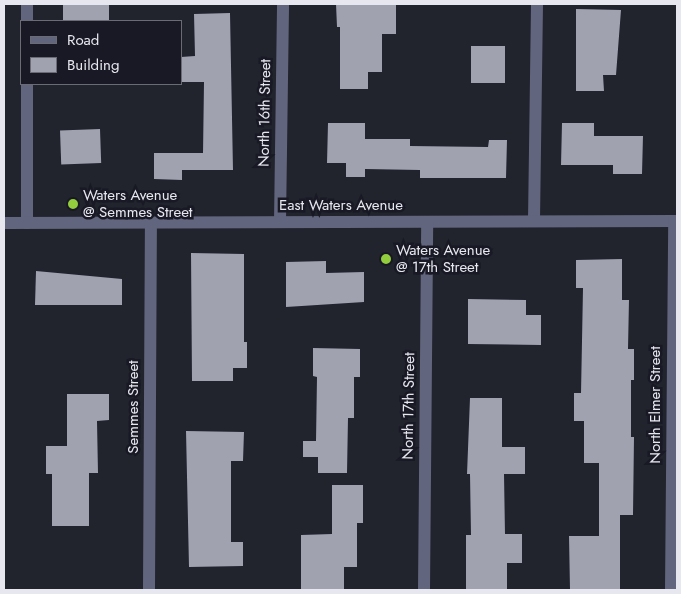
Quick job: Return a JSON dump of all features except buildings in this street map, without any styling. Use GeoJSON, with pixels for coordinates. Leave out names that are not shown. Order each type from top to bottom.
{"type":"FeatureCollection","features":[{"type":"Feature","properties":{"kind":"street"},"geometry":{"type":"LineString","coordinates":[[26,4],[27,20]]}},
{"type":"Feature","properties":{"kind":"street","name":"North 16th Street"},"geometry":{"type":"LineString","coordinates":[[280,222],[283,4]]}},
{"type":"Feature","properties":{"kind":"street"},"geometry":{"type":"LineString","coordinates":[[534,220],[537,4]]}},
{"type":"Feature","properties":{"kind":"street"},"geometry":{"type":"LineString","coordinates":[[27,85],[27,223]]}},
{"type":"Feature","properties":{"kind":"street","name":"East Waters Avenue"},"geometry":{"type":"LineString","coordinates":[[4,223],[676,221]]}},
{"type":"Feature","properties":{"kind":"street","name":"North Elmer Street"},"geometry":{"type":"LineString","coordinates":[[671,590],[676,221]]}},
{"type":"Feature","properties":{"kind":"street","name":"Semmes Street"},"geometry":{"type":"LineString","coordinates":[[149,590],[151,223]]}},
{"type":"Feature","properties":{"kind":"street","name":"North 17th Street"},"geometry":{"type":"LineString","coordinates":[[424,590],[427,223]]}},
{"type":"Feature","properties":{"kind":"place","name":"Waters Avenue @ Semmes Street"},"geometry":{"type":"Point","coordinates":[73,204]}},
{"type":"Feature","properties":{"kind":"place","name":"Waters Avenue @ 17th Street"},"geometry":{"type":"Point","coordinates":[386,259]}}]}
